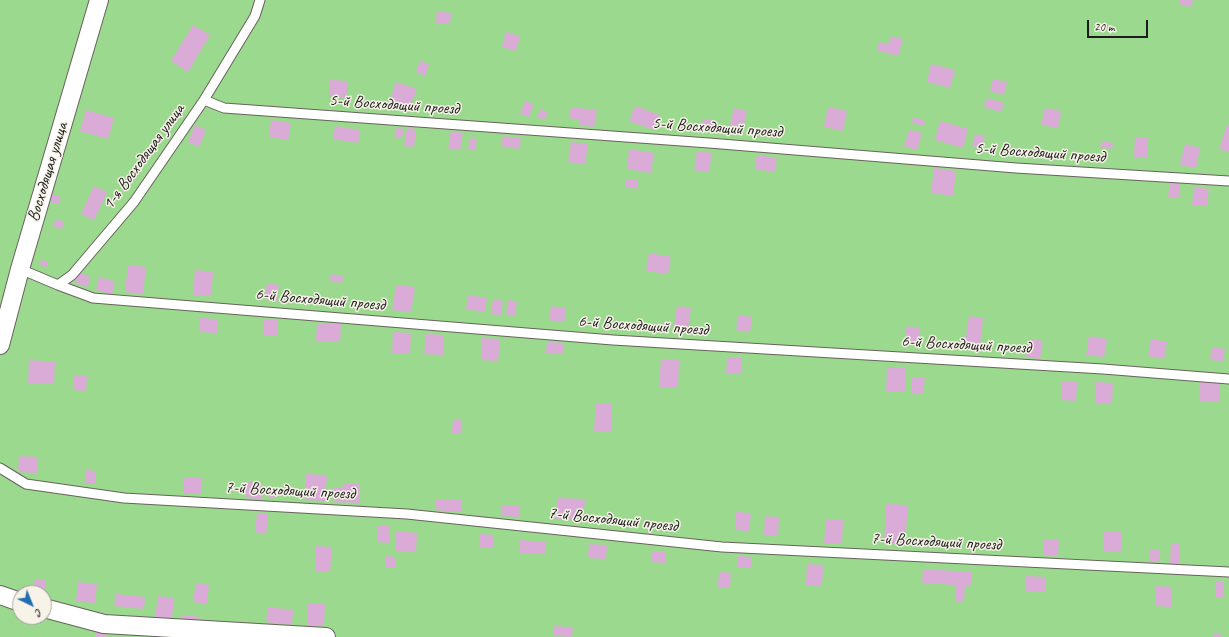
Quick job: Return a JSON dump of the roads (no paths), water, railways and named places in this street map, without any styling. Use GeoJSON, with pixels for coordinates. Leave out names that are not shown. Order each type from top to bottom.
{"type":"FeatureCollection","features":[{"type":"Feature","properties":{"kind":"street","name":"Восходящая улица"},"geometry":{"type":"LineString","coordinates":[[0,345],[20,269],[99,0]]}},
{"type":"Feature","properties":{"kind":"street"},"geometry":{"type":"LineString","coordinates":[[0,595],[12,599]]}},
{"type":"Feature","properties":{"kind":"street"},"geometry":{"type":"LineString","coordinates":[[52,610],[104,624],[326,637]]}},
{"type":"Feature","properties":{"kind":"lane","name":"1-я Восходящая улица"},"geometry":{"type":"LineString","coordinates":[[58,285],[72,275],[134,202],[204,100],[255,16],[260,0]]}},
{"type":"Feature","properties":{"kind":"lane","name":"5-й Восходящий проезд"},"geometry":{"type":"LineString","coordinates":[[204,100],[224,108],[701,142],[1016,168],[1229,181]]}},
{"type":"Feature","properties":{"kind":"lane"},"geometry":{"type":"LineString","coordinates":[[20,269],[58,285]]}},
{"type":"Feature","properties":{"kind":"lane","name":"6-й Восходящий проезд"},"geometry":{"type":"LineString","coordinates":[[58,285],[93,298],[582,338],[1103,369],[1229,379]]}},
{"type":"Feature","properties":{"kind":"lane","name":"7-й Восходящий проезд"},"geometry":{"type":"LineString","coordinates":[[0,468],[26,484],[124,498],[407,514],[722,547],[1229,572]]}}]}
